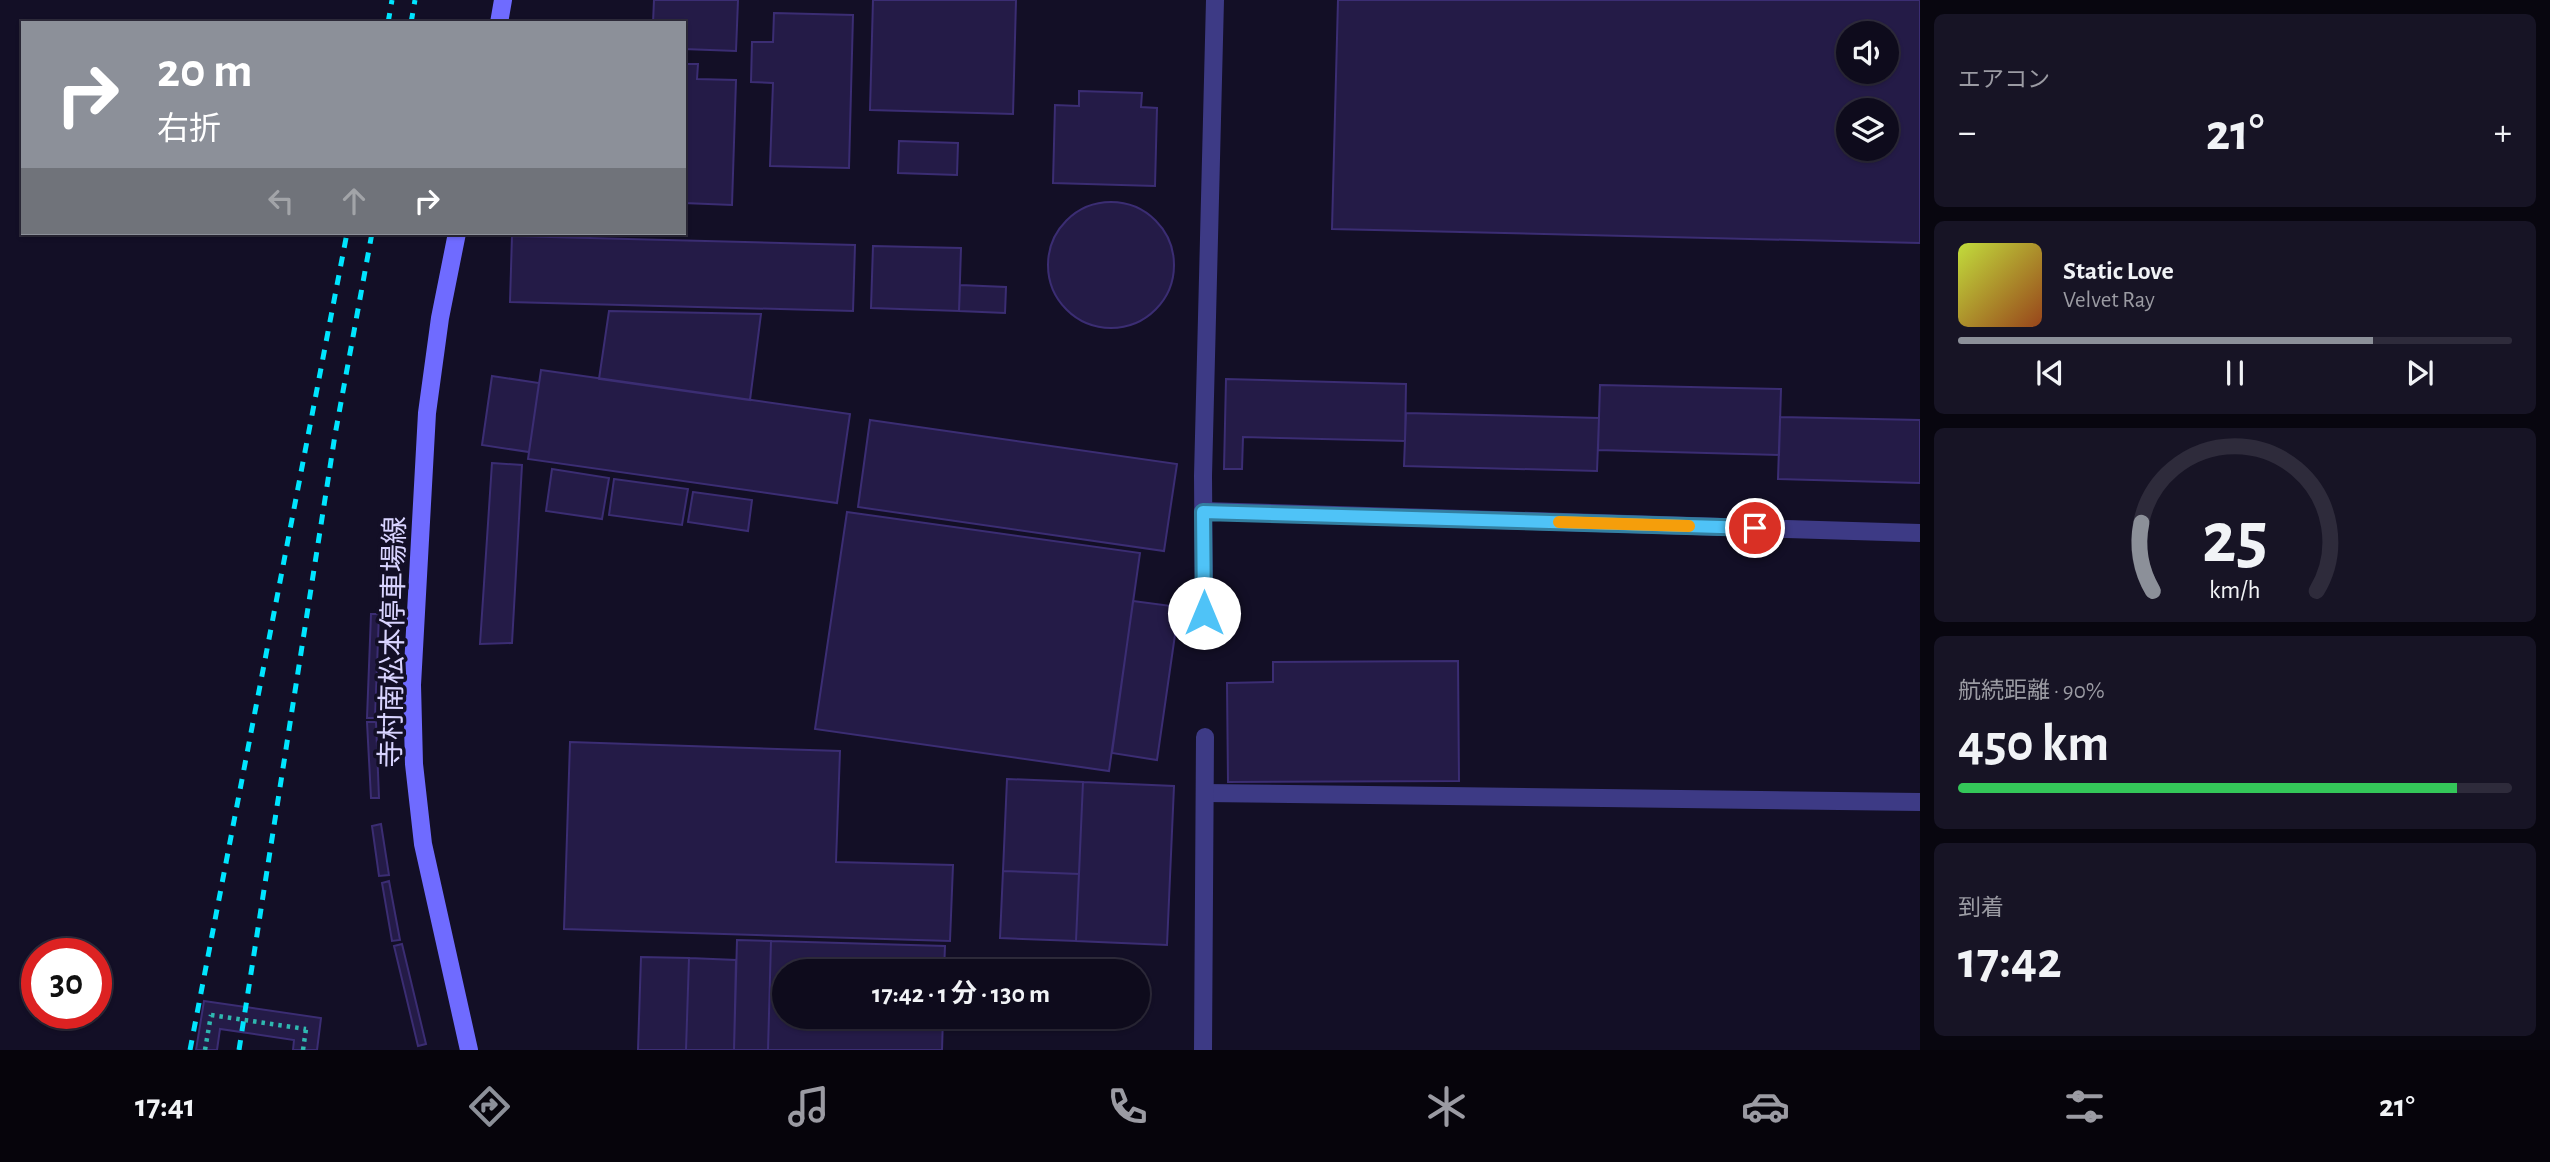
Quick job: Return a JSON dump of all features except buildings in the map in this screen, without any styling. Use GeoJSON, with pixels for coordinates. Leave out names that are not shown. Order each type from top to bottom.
{"type":"FeatureCollection","features":[{"type":"Feature","properties":{"kind":"main road"},"geometry":{"type":"LineString","coordinates":[[499,21],[503,0]]}},
{"type":"Feature","properties":{"kind":"main road","name":"寺村南松本停車場線"},"geometry":{"type":"LineString","coordinates":[[457,235],[440,318],[427,413],[412,685],[414,764],[423,844],[469,1050]]}},
{"type":"Feature","properties":{"kind":"street"},"geometry":{"type":"LineString","coordinates":[[1204,613],[1203,512],[1215,0]]}},
{"type":"Feature","properties":{"kind":"street"},"geometry":{"type":"LineString","coordinates":[[1203,512],[1920,533]]}},
{"type":"Feature","properties":{"kind":"street"},"geometry":{"type":"LineString","coordinates":[[1203,1050],[1205,737]]}},
{"type":"Feature","properties":{"kind":"street"},"geometry":{"type":"LineString","coordinates":[[1205,793],[1920,802]]}},
{"type":"Feature","properties":{"kind":"path"},"geometry":{"type":"LineString","coordinates":[[205,1050],[211,1015],[306,1029],[303,1050]]}},
{"type":"Feature","properties":{"kind":"railway"},"geometry":{"type":"LineString","coordinates":[[388,21],[392,0]]}},
{"type":"Feature","properties":{"kind":"railway"},"geometry":{"type":"LineString","coordinates":[[411,21],[415,0]]}},
{"type":"Feature","properties":{"kind":"railway"},"geometry":{"type":"LineString","coordinates":[[190,1050],[347,235]]}},
{"type":"Feature","properties":{"kind":"railway"},"geometry":{"type":"LineString","coordinates":[[239,1050],[335,435],[372,235]]}},
{"type":"Feature","properties":{"kind":"slow traffic"},"geometry":{"type":"LineString","coordinates":[[1559,522],[1689,526]]}},
{"type":"Feature","properties":{"kind":"route"},"geometry":{"type":"LineString","coordinates":[[1204,613],[1203,512],[1755,528]]}}]}
